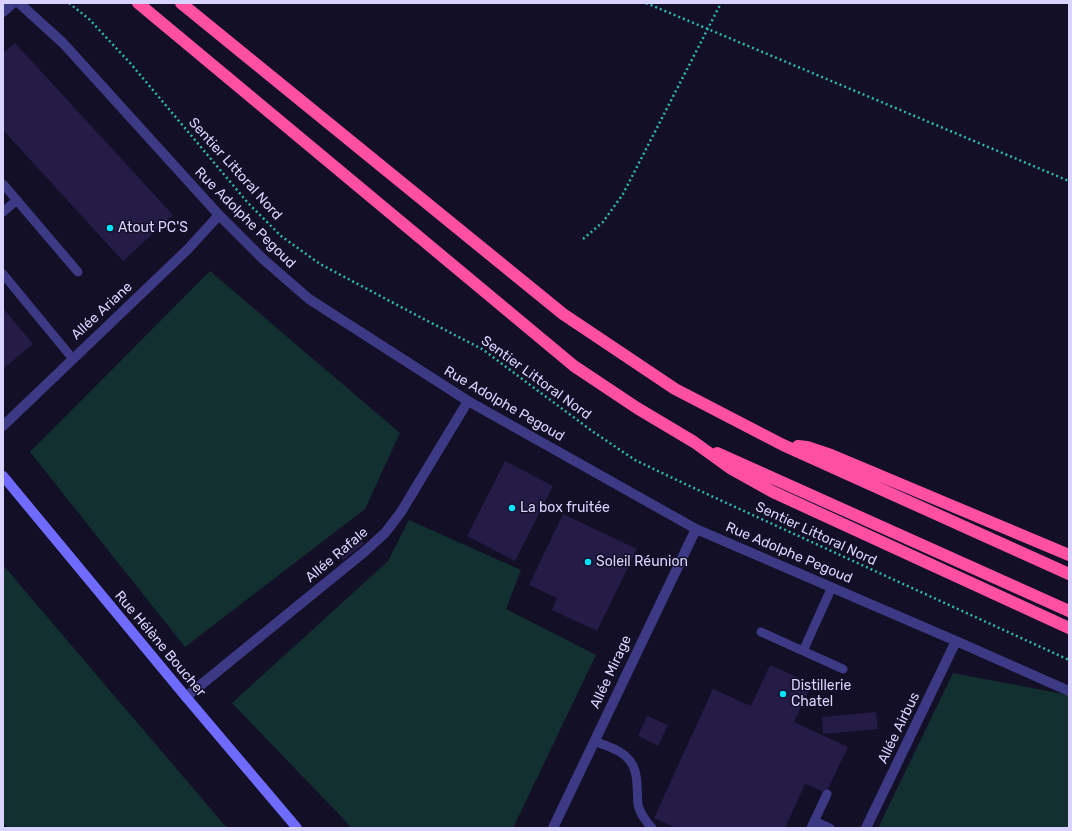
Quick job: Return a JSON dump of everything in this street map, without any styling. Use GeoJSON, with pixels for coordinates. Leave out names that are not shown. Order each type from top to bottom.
{"type":"FeatureCollection","features":[{"type":"Feature","properties":{"kind":"highway"},"geometry":{"type":"LineString","coordinates":[[135,3],[150,13]]}},
{"type":"Feature","properties":{"kind":"highway"},"geometry":{"type":"LineString","coordinates":[[138,3],[574,366],[637,408],[694,442],[730,468],[773,492],[1069,628]]}},
{"type":"Feature","properties":{"kind":"highway"},"geometry":{"type":"LineString","coordinates":[[181,3],[562,314],[675,389],[783,445],[1069,574]]}},
{"type":"Feature","properties":{"kind":"highway"},"geometry":{"type":"LineString","coordinates":[[189,3],[198,17]]}},
{"type":"Feature","properties":{"kind":"highway"},"geometry":{"type":"LineString","coordinates":[[694,442],[1069,611]]}},
{"type":"Feature","properties":{"kind":"highway"},"geometry":{"type":"LineString","coordinates":[[783,445],[808,447],[831,455],[1069,555]]}},
{"type":"Feature","properties":{"kind":"street"},"geometry":{"type":"LineString","coordinates":[[3,12],[13,3]]}},
{"type":"Feature","properties":{"kind":"street","name":"Rue Adolphe Pegoud"},"geometry":{"type":"LineString","coordinates":[[19,3],[63,43],[219,215],[263,259],[308,299],[468,401],[696,529],[1069,691]]}},
{"type":"Feature","properties":{"kind":"street","name":"Allée Ariane"},"geometry":{"type":"LineString","coordinates":[[3,426],[188,249],[219,215]]}},
{"type":"Feature","properties":{"kind":"street","name":"Allée Rafale"},"geometry":{"type":"LineString","coordinates":[[186,697],[364,552],[385,533],[401,512],[468,401]]}},
{"type":"Feature","properties":{"kind":"street","name":"Rue Hélène Boucher"},"geometry":{"type":"LineString","coordinates":[[3,476],[186,697],[297,828]]}},
{"type":"Feature","properties":{"kind":"street","name":"Allée Mirage"},"geometry":{"type":"LineString","coordinates":[[553,828],[696,529]]}},
{"type":"Feature","properties":{"kind":"street","name":"Allée Airbus"},"geometry":{"type":"LineString","coordinates":[[866,828],[956,641]]}},
{"type":"Feature","properties":{"kind":"lane"},"geometry":{"type":"LineString","coordinates":[[3,184],[78,272]]}},
{"type":"Feature","properties":{"kind":"lane"},"geometry":{"type":"LineString","coordinates":[[3,212],[17,200]]}},
{"type":"Feature","properties":{"kind":"lane"},"geometry":{"type":"LineString","coordinates":[[3,274],[73,358]]}},
{"type":"Feature","properties":{"kind":"lane"},"geometry":{"type":"LineString","coordinates":[[803,651],[832,587]]}},
{"type":"Feature","properties":{"kind":"lane"},"geometry":{"type":"LineString","coordinates":[[760,632],[843,669]]}},
{"type":"Feature","properties":{"kind":"lane"},"geometry":{"type":"LineString","coordinates":[[594,741],[621,752],[635,769],[638,787],[638,806],[652,828]]}},
{"type":"Feature","properties":{"kind":"lane"},"geometry":{"type":"LineString","coordinates":[[827,794],[813,824],[830,828]]}},
{"type":"Feature","properties":{"kind":"path","name":"Sentier Littoral Nord"},"geometry":{"type":"LineString","coordinates":[[69,3],[89,20],[131,64],[248,203],[281,236],[320,264],[482,349],[592,431],[635,460],[1069,660]]}},
{"type":"Feature","properties":{"kind":"path"},"geometry":{"type":"LineString","coordinates":[[646,3],[709,28],[1069,181]]}},
{"type":"Feature","properties":{"kind":"path"},"geometry":{"type":"LineString","coordinates":[[583,239],[604,222],[623,194],[721,3]]}},
{"type":"Feature","properties":{"kind":"green space"},"geometry":{"type":"Polygon","coordinates":[[[210,271],[400,433],[365,509],[185,647],[30,452],[210,271]]]}},
{"type":"Feature","properties":{"kind":"green space"},"geometry":{"type":"Polygon","coordinates":[[[409,520],[521,570],[506,609],[596,655],[513,828],[352,828],[232,703],[388,561],[409,520]]]}},
{"type":"Feature","properties":{"kind":"green space"},"geometry":{"type":"Polygon","coordinates":[[[3,565],[227,828],[8,828],[3,822],[3,565]]]}},
{"type":"Feature","properties":{"kind":"green space"},"geometry":{"type":"Polygon","coordinates":[[[953,673],[1069,695],[1069,828],[878,828],[953,673]]]}},
{"type":"Feature","properties":{"kind":"building"},"geometry":{"type":"Polygon","coordinates":[[[15,43],[173,215],[123,261],[3,130],[3,53],[15,43]]]}},
{"type":"Feature","properties":{"kind":"building"},"geometry":{"type":"Polygon","coordinates":[[[3,308],[33,344],[3,369],[3,308]]]}},
{"type":"Feature","properties":{"kind":"building"},"geometry":{"type":"Polygon","coordinates":[[[505,461],[553,486],[515,561],[467,536],[505,461]]]}},
{"type":"Feature","properties":{"kind":"building"},"geometry":{"type":"Polygon","coordinates":[[[563,514],[637,549],[597,631],[552,610],[557,598],[529,585],[563,514]]]}},
{"type":"Feature","properties":{"kind":"building"},"geometry":{"type":"Polygon","coordinates":[[[358,537],[364,544],[343,560],[338,554],[358,537]]]}},
{"type":"Feature","properties":{"kind":"building"},"geometry":{"type":"Polygon","coordinates":[[[770,665],[812,684],[794,722],[848,747],[826,793],[805,784],[785,828],[676,828],[654,818],[713,689],[751,706],[770,665]]]}},
{"type":"Feature","properties":{"kind":"building"},"geometry":{"type":"Polygon","coordinates":[[[876,712],[878,729],[823,734],[822,717],[876,712]]]}},
{"type":"Feature","properties":{"kind":"building"},"geometry":{"type":"Polygon","coordinates":[[[647,716],[668,725],[658,746],[638,736],[647,716]]]}},
{"type":"Feature","properties":{"kind":"place","name":"Atout PC'S"},"geometry":{"type":"Point","coordinates":[110,228]}},
{"type":"Feature","properties":{"kind":"place","name":"La box fruitée"},"geometry":{"type":"Point","coordinates":[512,508]}},
{"type":"Feature","properties":{"kind":"place","name":"Soleil Réunion"},"geometry":{"type":"Point","coordinates":[588,562]}},
{"type":"Feature","properties":{"kind":"place","name":"Distillerie Chatel"},"geometry":{"type":"Point","coordinates":[783,694]}}]}
